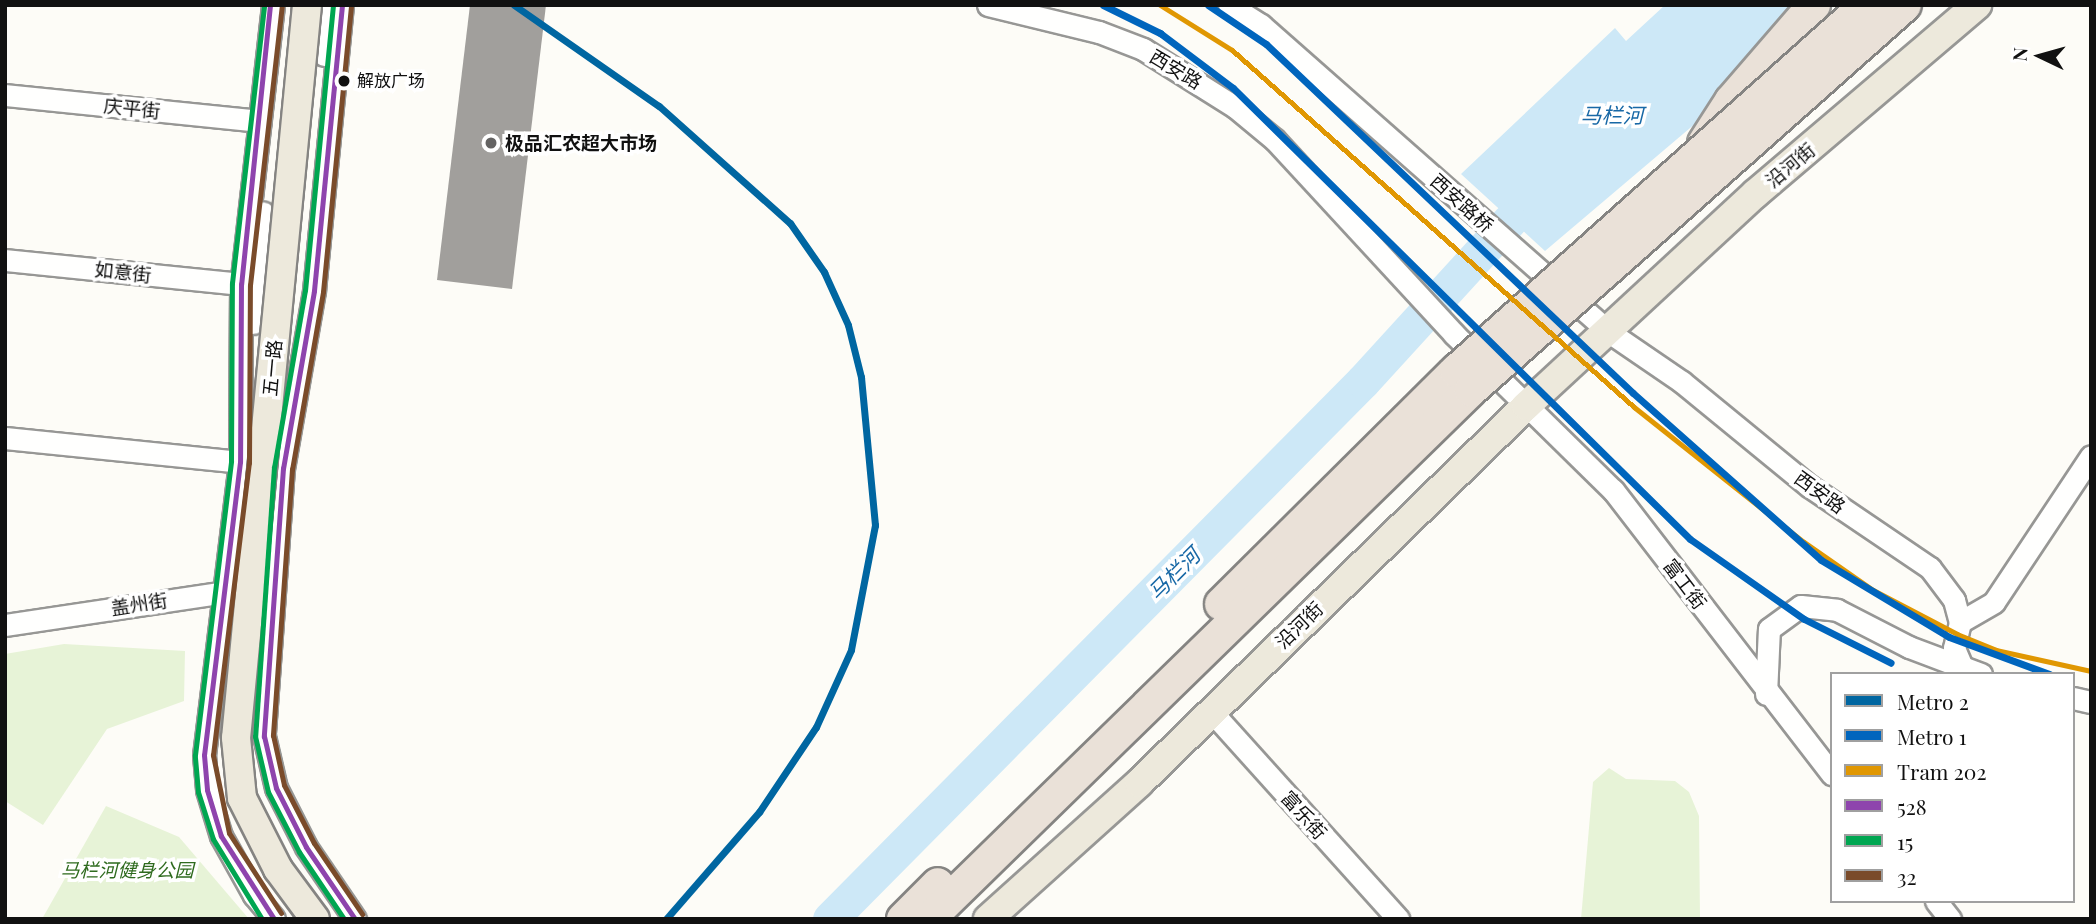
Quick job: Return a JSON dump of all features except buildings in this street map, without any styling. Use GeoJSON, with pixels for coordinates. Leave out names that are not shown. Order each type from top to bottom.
{"type":"FeatureCollection","features":[{"type":"Feature","properties":{"kind":"highway"},"geometry":{"type":"LineString","coordinates":[[1699,150],[1731,101],[1814,5]]}},
{"type":"Feature","properties":{"kind":"highway"},"geometry":{"type":"LineString","coordinates":[[903,919],[1456,370],[1699,150],[1866,5]]}},
{"type":"Feature","properties":{"kind":"highway"},"geometry":{"type":"LineString","coordinates":[[929,919],[1471,390],[1905,5]]}},
{"type":"Feature","properties":{"kind":"main road","name":"五一路"},"geometry":{"type":"LineString","coordinates":[[307,5],[236,738],[242,798],[278,869],[315,919]]}},
{"type":"Feature","properties":{"kind":"main road","name":"沿河街"},"geometry":{"type":"LineString","coordinates":[[1609,331],[1614,303],[1744,181],[1949,5]]}},
{"type":"Feature","properties":{"kind":"main road","name":"沿河街"},"geometry":{"type":"LineString","coordinates":[[988,919],[1211,711],[1526,406],[1755,194],[1977,5]]}},
{"type":"Feature","properties":{"kind":"street"},"geometry":{"type":"LineString","coordinates":[[323,5],[326,33],[272,589],[264,736],[276,788],[306,847],[355,919]]}},
{"type":"Feature","properties":{"kind":"street"},"geometry":{"type":"LineString","coordinates":[[283,468],[314,291],[345,5]]}},
{"type":"Feature","properties":{"kind":"street","name":"西安路"},"geometry":{"type":"LineString","coordinates":[[988,5],[1099,32],[1154,55],[1235,107],[1329,196],[1454,334],[1526,406]]}},
{"type":"Feature","properties":{"kind":"street","name":"西安路桥"},"geometry":{"type":"LineString","coordinates":[[1229,5],[1261,25],[1538,272],[1609,331]]}},
{"type":"Feature","properties":{"kind":"street"},"geometry":{"type":"LineString","coordinates":[[240,462],[241,284],[276,8]]}},
{"type":"Feature","properties":{"kind":"street"},"geometry":{"type":"LineString","coordinates":[[274,919],[237,868],[207,790],[206,717],[227,590],[240,462],[281,27],[276,8]]}},
{"type":"Feature","properties":{"kind":"street","name":"庆平街"},"geometry":{"type":"LineString","coordinates":[[5,95],[260,121]]}},
{"type":"Feature","properties":{"kind":"street","name":"如意街"},"geometry":{"type":"LineString","coordinates":[[5,260],[241,284]]}},
{"type":"Feature","properties":{"kind":"street","name":"西安路"},"geometry":{"type":"LineString","coordinates":[[1609,331],[1682,382],[1809,486],[1930,568],[1954,600],[1960,622],[1954,649],[1972,671]]}},
{"type":"Feature","properties":{"kind":"street","name":"富工街"},"geometry":{"type":"LineString","coordinates":[[1526,406],[1613,490],[1766,694],[1830,772]]}},
{"type":"Feature","properties":{"kind":"street"},"geometry":{"type":"LineString","coordinates":[[5,438],[240,462]]}},
{"type":"Feature","properties":{"kind":"street"},"geometry":{"type":"LineString","coordinates":[[1960,622],[1994,602],[2091,456]]}},
{"type":"Feature","properties":{"kind":"street","name":"盖州街"},"geometry":{"type":"LineString","coordinates":[[5,625],[227,590],[272,589]]}},
{"type":"Feature","properties":{"kind":"street"},"geometry":{"type":"LineString","coordinates":[[1766,694],[1769,629],[1801,606],[1837,610],[1972,671]]}},
{"type":"Feature","properties":{"kind":"street","name":"富乐街"},"geometry":{"type":"LineString","coordinates":[[1211,711],[1398,919]]}},
{"type":"Feature","properties":{"kind":"street"},"geometry":{"type":"LineString","coordinates":[[1938,903],[1950,919]]}},
{"type":"Feature","properties":{"kind":"green space"},"geometry":{"type":"Polygon","coordinates":[[[64,644],[185,651],[184,701],[107,729],[43,825],[5,801],[5,654],[64,644]]]}},
{"type":"Feature","properties":{"kind":"green space"},"geometry":{"type":"Polygon","coordinates":[[[1609,768],[1626,779],[1675,781],[1689,792],[1699,816],[1700,919],[1581,919],[1593,782],[1609,768]]]}},
{"type":"Feature","properties":{"kind":"green space","name":"马栏河健身公园"},"geometry":{"type":"Polygon","coordinates":[[[106,806],[179,837],[249,919],[42,919],[106,806]]]}},
{"type":"Feature","properties":{"kind":"water","name":"马栏河"},"geometry":{"type":"Polygon","coordinates":[[[1665,5],[1835,5],[1545,251],[1461,174],[1615,28],[1626,41],[1665,5]]]}},
{"type":"Feature","properties":{"kind":"waterway","name":"马栏河"},"geometry":{"type":"LineString","coordinates":[[830,919],[1363,381],[1509,221]]}},
{"type":"Feature","properties":{"kind":"metro line","name":"2"},"geometry":{"type":"LineString","coordinates":[[514,5],[659,106],[790,223],[824,272],[848,325],[861,377],[875,525],[851,650],[816,727],[759,812],[666,919]]}},
{"type":"Feature","properties":{"kind":"metro line","name":"1"},"geometry":{"type":"LineString","coordinates":[[1103,5],[1160,33],[1233,88],[1690,539],[1804,619],[1891,663]]}},
{"type":"Feature","properties":{"kind":"metro line","name":"1"},"geometry":{"type":"LineString","coordinates":[[1208,5],[1266,44],[1633,393],[1821,560],[1949,637],[2044,672]]}},
{"type":"Feature","properties":{"kind":"tram line","name":"202"},"geometry":{"type":"LineString","coordinates":[[1160,5],[1232,50],[1634,407],[1804,542],[1873,590],[1957,634],[1996,650],[2091,671]]}},
{"type":"Feature","properties":{"kind":"transit line","name":"15"},"geometry":{"type":"LineString","coordinates":[[262,919],[213,839],[198,792],[195,755],[231,461],[232,283],[264,5]]}},
{"type":"Feature","properties":{"kind":"transit line","name":"528"},"geometry":{"type":"LineString","coordinates":[[270,5],[241,284],[240,462],[204,755],[207,790],[221,836],[274,919]]}},
{"type":"Feature","properties":{"kind":"transit line","name":"15"},"geometry":{"type":"LineString","coordinates":[[333,5],[305,290],[274,467],[255,736],[268,792],[299,852],[344,919]]}},
{"type":"Feature","properties":{"kind":"transit line","name":"528"},"geometry":{"type":"LineString","coordinates":[[342,5],[314,291],[283,468],[264,736],[276,788],[306,847],[355,919]]}},
{"type":"Feature","properties":{"kind":"transit line","name":"32"},"geometry":{"type":"LineString","coordinates":[[281,913],[229,833],[213,755],[249,463],[250,285],[282,6]]}},
{"type":"Feature","properties":{"kind":"transit line","name":"32"},"geometry":{"type":"LineString","coordinates":[[351,6],[323,292],[292,469],[273,735],[284,785],[314,843],[362,914]]}},
{"type":"Feature","properties":{"kind":"place","name":"解放广场"},"geometry":{"type":"Point","coordinates":[344,81]}},
{"type":"Feature","properties":{"kind":"place","name":"极品汇农超大市场"},"geometry":{"type":"Point","coordinates":[491,143]}}]}
